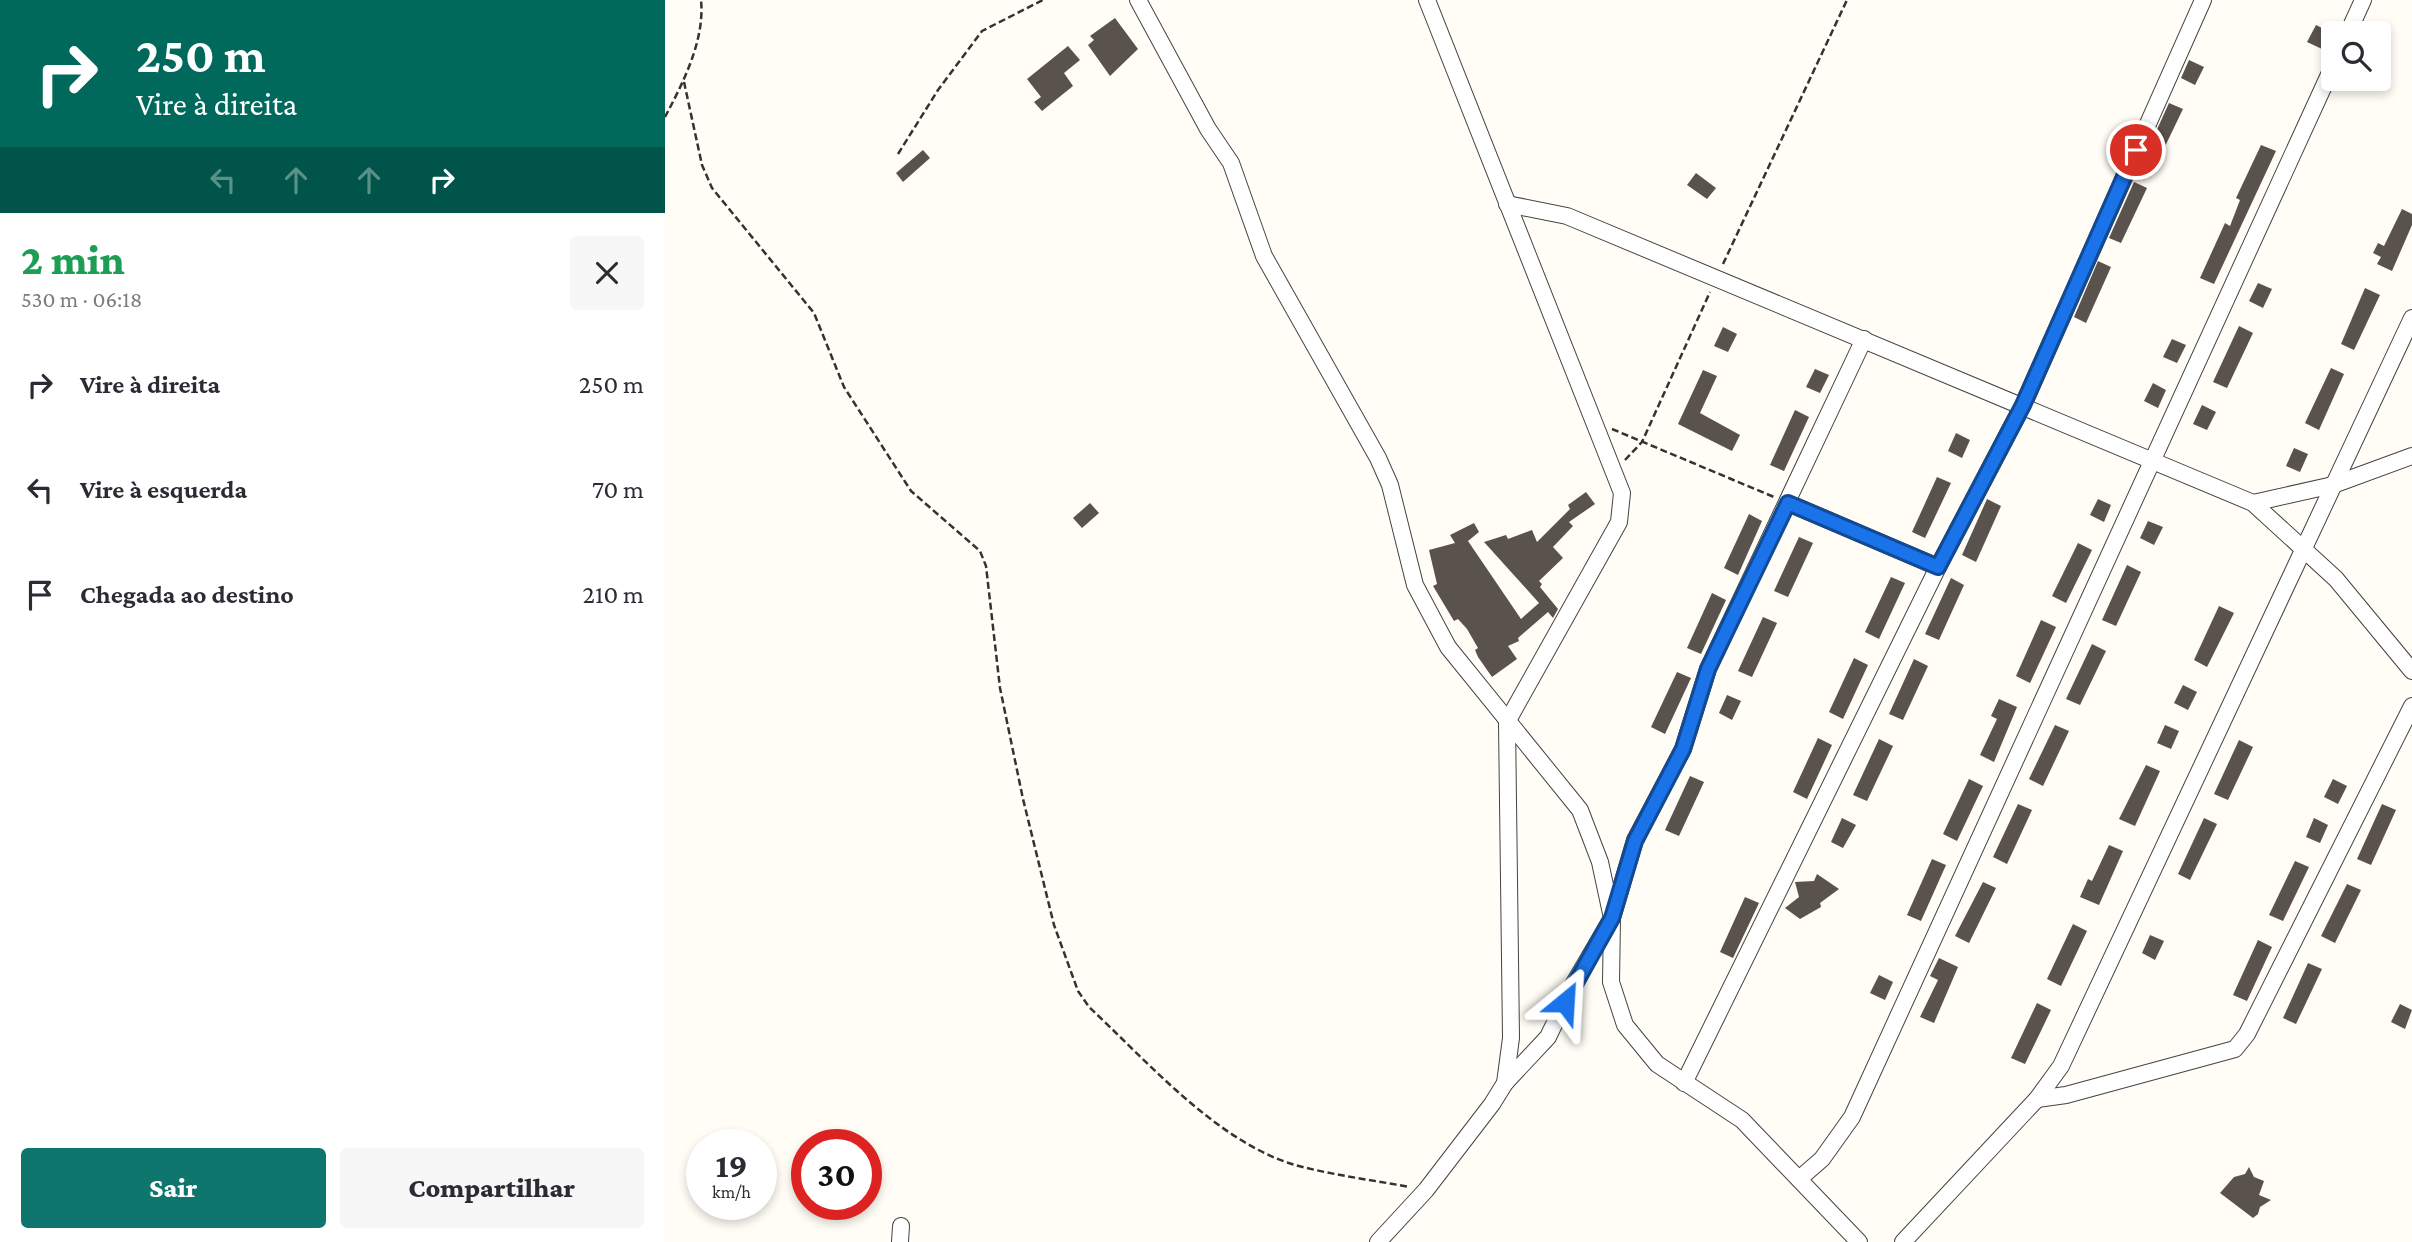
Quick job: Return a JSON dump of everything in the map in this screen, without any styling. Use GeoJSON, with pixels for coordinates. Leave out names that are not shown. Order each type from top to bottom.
{"type":"FeatureCollection","features":[{"type":"Feature","properties":{"kind":"street"},"geometry":{"type":"LineString","coordinates":[[1137,0],[1208,129],[1231,163],[1264,256],[1378,458],[1390,485],[1415,585],[1448,648],[1580,810],[1600,862],[1612,918],[1611,982],[1625,1025],[1657,1064],[1742,1121],[1859,1242]]}},
{"type":"Feature","properties":{"kind":"street"},"geometry":{"type":"LineString","coordinates":[[1427,0],[1622,493],[1619,522],[1507,722],[1511,1038],[1505,1083]]}},
{"type":"Feature","properties":{"kind":"street"},"geometry":{"type":"LineString","coordinates":[[1684,1083],[1938,567],[2023,405],[2203,0]]}},
{"type":"Feature","properties":{"kind":"street"},"geometry":{"type":"LineString","coordinates":[[2353,21],[2363,0]]}},
{"type":"Feature","properties":{"kind":"street"},"geometry":{"type":"LineString","coordinates":[[1799,1179],[1822,1159],[1852,1117],[2322,91]]}},
{"type":"Feature","properties":{"kind":"street"},"geometry":{"type":"LineString","coordinates":[[1507,204],[1567,216],[2253,503],[2336,579],[2412,671]]}},
{"type":"Feature","properties":{"kind":"street"},"geometry":{"type":"LineString","coordinates":[[1903,1242],[2037,1098],[2061,1066],[2412,318]]}},
{"type":"Feature","properties":{"kind":"street"},"geometry":{"type":"LineString","coordinates":[[1378,1242],[1426,1190],[1505,1083],[1548,1037],[1573,985],[1612,918],[1635,841],[1683,749],[1708,669],[1864,339]]}},
{"type":"Feature","properties":{"kind":"street"},"geometry":{"type":"LineString","coordinates":[[2253,503],[2333,485],[2412,456]]}},
{"type":"Feature","properties":{"kind":"street"},"geometry":{"type":"LineString","coordinates":[[1788,503],[1938,567]]}},
{"type":"Feature","properties":{"kind":"street"},"geometry":{"type":"LineString","coordinates":[[2037,1098],[2066,1095],[2235,1049],[2247,1034],[2412,706]]}},
{"type":"Feature","properties":{"kind":"path"},"geometry":{"type":"LineString","coordinates":[[665,117],[684,82],[697,39],[702,12],[701,0]]}},
{"type":"Feature","properties":{"kind":"path"},"geometry":{"type":"LineString","coordinates":[[898,154],[938,90],[982,31],[1043,0]]}},
{"type":"Feature","properties":{"kind":"path"},"geometry":{"type":"LineString","coordinates":[[1614,473],[1642,442],[1847,0]]}},
{"type":"Feature","properties":{"kind":"path"},"geometry":{"type":"LineString","coordinates":[[684,82],[702,165],[712,188],[814,313],[844,387],[911,491],[980,551],[986,566],[999,688],[1023,799],[1055,925],[1078,991],[1089,1007],[1180,1091],[1235,1136],[1293,1164],[1426,1190]]}},
{"type":"Feature","properties":{"kind":"path"},"geometry":{"type":"LineString","coordinates":[[1593,421],[1788,503]]}},
{"type":"Feature","properties":{"kind":"building"},"geometry":{"type":"Polygon","coordinates":[[[1115,18],[1138,49],[1110,76],[1088,45],[1094,40],[1090,36],[1115,18]]]}},
{"type":"Feature","properties":{"kind":"building"},"geometry":{"type":"Polygon","coordinates":[[[2316,25],[2321,28],[2321,49],[2307,42],[2316,25]]]}},
{"type":"Feature","properties":{"kind":"building"},"geometry":{"type":"Polygon","coordinates":[[[1068,46],[1080,60],[1064,73],[1073,86],[1042,111],[1034,102],[1041,97],[1027,79],[1068,46]]]}},
{"type":"Feature","properties":{"kind":"building"},"geometry":{"type":"Polygon","coordinates":[[[2189,60],[2204,67],[2195,85],[2181,78],[2189,60]]]}},
{"type":"Feature","properties":{"kind":"building"},"geometry":{"type":"Polygon","coordinates":[[[2169,103],[2183,109],[2157,163],[2144,158],[2169,103]]]}},
{"type":"Feature","properties":{"kind":"building"},"geometry":{"type":"Polygon","coordinates":[[[2261,145],[2276,151],[2214,284],[2200,278],[2225,223],[2230,226],[2240,200],[2236,198],[2261,145]]]}},
{"type":"Feature","properties":{"kind":"building"},"geometry":{"type":"Polygon","coordinates":[[[923,150],[930,158],[903,182],[896,173],[923,150]]]}},
{"type":"Feature","properties":{"kind":"building"},"geometry":{"type":"Polygon","coordinates":[[[1696,173],[1716,188],[1707,199],[1687,185],[1696,173]]]}},
{"type":"Feature","properties":{"kind":"building"},"geometry":{"type":"Polygon","coordinates":[[[2134,182],[2147,188],[2121,243],[2109,238],[2134,182]]]}},
{"type":"Feature","properties":{"kind":"building"},"geometry":{"type":"Polygon","coordinates":[[[2402,209],[2412,214],[2412,225],[2392,271],[2377,264],[2381,257],[2373,253],[2378,243],[2384,246],[2402,209]]]}},
{"type":"Feature","properties":{"kind":"building"},"geometry":{"type":"Polygon","coordinates":[[[2098,261],[2111,267],[2086,323],[2074,317],[2098,261]]]}},
{"type":"Feature","properties":{"kind":"building"},"geometry":{"type":"Polygon","coordinates":[[[2258,283],[2272,289],[2263,308],[2249,301],[2258,283]]]}},
{"type":"Feature","properties":{"kind":"building"},"geometry":{"type":"Polygon","coordinates":[[[2365,288],[2380,295],[2354,350],[2341,344],[2365,288]]]}},
{"type":"Feature","properties":{"kind":"building"},"geometry":{"type":"Polygon","coordinates":[[[2239,326],[2253,333],[2227,388],[2213,382],[2239,326]]]}},
{"type":"Feature","properties":{"kind":"building"},"geometry":{"type":"Polygon","coordinates":[[[1723,327],[1737,334],[1728,352],[1714,346],[1723,327]]]}},
{"type":"Feature","properties":{"kind":"building"},"geometry":{"type":"Polygon","coordinates":[[[2172,339],[2186,345],[2177,363],[2163,357],[2172,339]]]}},
{"type":"Feature","properties":{"kind":"building"},"geometry":{"type":"Polygon","coordinates":[[[2331,368],[2344,374],[2319,430],[2305,423],[2331,368]]]}},
{"type":"Feature","properties":{"kind":"building"},"geometry":{"type":"Polygon","coordinates":[[[1815,369],[1829,375],[1820,393],[1806,387],[1815,369]]]}},
{"type":"Feature","properties":{"kind":"building"},"geometry":{"type":"Polygon","coordinates":[[[1703,370],[1717,376],[1700,413],[1740,435],[1732,451],[1678,424],[1703,370]]]}},
{"type":"Feature","properties":{"kind":"building"},"geometry":{"type":"Polygon","coordinates":[[[2153,383],[2166,390],[2158,408],[2144,401],[2153,383]]]}},
{"type":"Feature","properties":{"kind":"building"},"geometry":{"type":"Polygon","coordinates":[[[2202,405],[2216,412],[2207,430],[2193,424],[2202,405]]]}},
{"type":"Feature","properties":{"kind":"building"},"geometry":{"type":"Polygon","coordinates":[[[1795,410],[1809,417],[1784,471],[1770,465],[1795,410]]]}},
{"type":"Feature","properties":{"kind":"building"},"geometry":{"type":"Polygon","coordinates":[[[1956,433],[1970,440],[1962,458],[1948,451],[1956,433]]]}},
{"type":"Feature","properties":{"kind":"building"},"geometry":{"type":"Polygon","coordinates":[[[2294,448],[2308,454],[2300,472],[2286,466],[2294,448]]]}},
{"type":"Feature","properties":{"kind":"building"},"geometry":{"type":"Polygon","coordinates":[[[1937,477],[1951,483],[1925,538],[1912,532],[1937,477]]]}},
{"type":"Feature","properties":{"kind":"building"},"geometry":{"type":"Polygon","coordinates":[[[1586,492],[1595,504],[1569,522],[1573,526],[1553,547],[1563,558],[1539,581],[1542,584],[1540,587],[1558,609],[1553,618],[1548,612],[1518,638],[1519,641],[1508,646],[1517,659],[1492,677],[1478,657],[1475,650],[1478,648],[1467,629],[1458,619],[1454,621],[1433,586],[1437,584],[1429,550],[1455,543],[1450,535],[1474,523],[1479,532],[1468,541],[1521,619],[1539,603],[1484,542],[1506,535],[1508,539],[1532,530],[1537,542],[1570,509],[1568,505],[1586,492]]]}},
{"type":"Feature","properties":{"kind":"building"},"geometry":{"type":"Polygon","coordinates":[[[1987,499],[2001,506],[1976,562],[1962,555],[1987,499]]]}},
{"type":"Feature","properties":{"kind":"building"},"geometry":{"type":"Polygon","coordinates":[[[2098,499],[2111,505],[2104,522],[2090,515],[2098,499]]]}},
{"type":"Feature","properties":{"kind":"building"},"geometry":{"type":"Polygon","coordinates":[[[1090,503],[1099,513],[1082,528],[1073,518],[1090,503]]]}},
{"type":"Feature","properties":{"kind":"building"},"geometry":{"type":"Polygon","coordinates":[[[1749,514],[1762,521],[1738,575],[1724,568],[1749,514]]]}},
{"type":"Feature","properties":{"kind":"building"},"geometry":{"type":"Polygon","coordinates":[[[2148,521],[2163,527],[2154,545],[2140,538],[2148,521]]]}},
{"type":"Feature","properties":{"kind":"building"},"geometry":{"type":"Polygon","coordinates":[[[1799,537],[1813,543],[1788,597],[1774,591],[1799,537]]]}},
{"type":"Feature","properties":{"kind":"building"},"geometry":{"type":"Polygon","coordinates":[[[2078,543],[2092,550],[2066,603],[2052,596],[2078,543]]]}},
{"type":"Feature","properties":{"kind":"building"},"geometry":{"type":"Polygon","coordinates":[[[2127,565],[2141,572],[2116,626],[2102,620],[2127,565]]]}},
{"type":"Feature","properties":{"kind":"building"},"geometry":{"type":"Polygon","coordinates":[[[1891,577],[1905,583],[1879,639],[1865,632],[1891,577]]]}},
{"type":"Feature","properties":{"kind":"building"},"geometry":{"type":"Polygon","coordinates":[[[1951,578],[1964,585],[1939,640],[1925,634],[1951,578]]]}},
{"type":"Feature","properties":{"kind":"building"},"geometry":{"type":"Polygon","coordinates":[[[1712,593],[1726,600],[1701,654],[1687,648],[1712,593]]]}},
{"type":"Feature","properties":{"kind":"building"},"geometry":{"type":"Polygon","coordinates":[[[2219,606],[2234,613],[2207,667],[2194,660],[2219,606]]]}},
{"type":"Feature","properties":{"kind":"building"},"geometry":{"type":"Polygon","coordinates":[[[1763,617],[1777,623],[1752,677],[1738,671],[1763,617]]]}},
{"type":"Feature","properties":{"kind":"building"},"geometry":{"type":"Polygon","coordinates":[[[2041,620],[2056,627],[2030,683],[2016,676],[2041,620]]]}},
{"type":"Feature","properties":{"kind":"building"},"geometry":{"type":"Polygon","coordinates":[[[2092,644],[2106,651],[2080,705],[2066,699],[2092,644]]]}},
{"type":"Feature","properties":{"kind":"building"},"geometry":{"type":"Polygon","coordinates":[[[1854,658],[1868,665],[1843,719],[1829,712],[1854,658]]]}},
{"type":"Feature","properties":{"kind":"building"},"geometry":{"type":"Polygon","coordinates":[[[1914,659],[1928,666],[1903,720],[1889,714],[1914,659]]]}},
{"type":"Feature","properties":{"kind":"building"},"geometry":{"type":"Polygon","coordinates":[[[1677,672],[1691,678],[1665,734],[1651,727],[1677,672]]]}},
{"type":"Feature","properties":{"kind":"building"},"geometry":{"type":"Polygon","coordinates":[[[2183,685],[2197,692],[2188,710],[2174,703],[2183,685]]]}},
{"type":"Feature","properties":{"kind":"building"},"geometry":{"type":"Polygon","coordinates":[[[1727,695],[1741,701],[1732,720],[1719,713],[1727,695]]]}},
{"type":"Feature","properties":{"kind":"building"},"geometry":{"type":"Polygon","coordinates":[[[1999,699],[2017,707],[1994,762],[1980,755],[1997,719],[1991,716],[1999,699]]]}},
{"type":"Feature","properties":{"kind":"building"},"geometry":{"type":"Polygon","coordinates":[[[2055,725],[2069,731],[2043,786],[2029,779],[2055,725]]]}},
{"type":"Feature","properties":{"kind":"building"},"geometry":{"type":"Polygon","coordinates":[[[2165,725],[2179,731],[2171,749],[2157,743],[2165,725]]]}},
{"type":"Feature","properties":{"kind":"building"},"geometry":{"type":"Polygon","coordinates":[[[1818,738],[1832,745],[1807,799],[1793,792],[1818,738]]]}},
{"type":"Feature","properties":{"kind":"building"},"geometry":{"type":"Polygon","coordinates":[[[1879,739],[1893,746],[1867,801],[1853,795],[1879,739]]]}},
{"type":"Feature","properties":{"kind":"building"},"geometry":{"type":"Polygon","coordinates":[[[2239,740],[2253,747],[2228,800],[2214,794],[2239,740]]]}},
{"type":"Feature","properties":{"kind":"building"},"geometry":{"type":"Polygon","coordinates":[[[2146,765],[2160,771],[2135,826],[2119,819],[2146,765]]]}},
{"type":"Feature","properties":{"kind":"building"},"geometry":{"type":"Polygon","coordinates":[[[1690,776],[1704,782],[1679,836],[1665,830],[1690,776]]]}},
{"type":"Feature","properties":{"kind":"building"},"geometry":{"type":"Polygon","coordinates":[[[1969,779],[1983,786],[1957,841],[1943,834],[1969,779]]]}},
{"type":"Feature","properties":{"kind":"building"},"geometry":{"type":"Polygon","coordinates":[[[2333,779],[2347,786],[2338,804],[2324,797],[2333,779]]]}},
{"type":"Feature","properties":{"kind":"building"},"geometry":{"type":"Polygon","coordinates":[[[2018,804],[2032,810],[2007,864],[1993,857],[2018,804]]]}},
{"type":"Feature","properties":{"kind":"building"},"geometry":{"type":"Polygon","coordinates":[[[2382,804],[2396,810],[2371,865],[2357,859],[2382,804]]]}},
{"type":"Feature","properties":{"kind":"building"},"geometry":{"type":"Polygon","coordinates":[[[1842,818],[1856,825],[1843,848],[1831,842],[1842,818]]]}},
{"type":"Feature","properties":{"kind":"building"},"geometry":{"type":"Polygon","coordinates":[[[2204,818],[2217,824],[2190,880],[2178,874],[2204,818]]]}},
{"type":"Feature","properties":{"kind":"building"},"geometry":{"type":"Polygon","coordinates":[[[2314,818],[2328,825],[2320,843],[2306,837],[2314,818]]]}},
{"type":"Feature","properties":{"kind":"building"},"geometry":{"type":"Polygon","coordinates":[[[2109,845],[2123,851],[2099,905],[2080,897],[2088,879],[2092,881],[2109,845]]]}},
{"type":"Feature","properties":{"kind":"building"},"geometry":{"type":"Polygon","coordinates":[[[1932,859],[1946,865],[1921,921],[1907,915],[1932,859]]]}},
{"type":"Feature","properties":{"kind":"building"},"geometry":{"type":"Polygon","coordinates":[[[2295,861],[2309,867],[2283,921],[2269,915],[2295,861]]]}},
{"type":"Feature","properties":{"kind":"building"},"geometry":{"type":"Polygon","coordinates":[[[1817,874],[1839,889],[1820,903],[1821,907],[1800,919],[1785,908],[1799,897],[1795,882],[1814,881],[1817,874]]]}},
{"type":"Feature","properties":{"kind":"building"},"geometry":{"type":"Polygon","coordinates":[[[1983,882],[1996,888],[1969,943],[1955,936],[1983,882]]]}},
{"type":"Feature","properties":{"kind":"building"},"geometry":{"type":"Polygon","coordinates":[[[2347,884],[2361,890],[2335,943],[2321,936],[2347,884]]]}},
{"type":"Feature","properties":{"kind":"building"},"geometry":{"type":"Polygon","coordinates":[[[1745,897],[1759,903],[1733,958],[1720,952],[1745,897]]]}},
{"type":"Feature","properties":{"kind":"building"},"geometry":{"type":"Polygon","coordinates":[[[2073,924],[2087,931],[2061,986],[2047,979],[2073,924]]]}},
{"type":"Feature","properties":{"kind":"building"},"geometry":{"type":"Polygon","coordinates":[[[2150,935],[2164,941],[2155,960],[2142,953],[2150,935]]]}},
{"type":"Feature","properties":{"kind":"building"},"geometry":{"type":"Polygon","coordinates":[[[2258,940],[2272,947],[2247,1001],[2233,995],[2258,940]]]}},
{"type":"Feature","properties":{"kind":"building"},"geometry":{"type":"Polygon","coordinates":[[[1939,958],[1958,967],[1934,1023],[1920,1017],[1938,980],[1930,976],[1939,958]]]}},
{"type":"Feature","properties":{"kind":"building"},"geometry":{"type":"Polygon","coordinates":[[[2308,963],[2322,969],[2296,1024],[2283,1018],[2308,963]]]}},
{"type":"Feature","properties":{"kind":"building"},"geometry":{"type":"Polygon","coordinates":[[[1879,975],[1893,982],[1885,1000],[1870,993],[1879,975]]]}},
{"type":"Feature","properties":{"kind":"building"},"geometry":{"type":"Polygon","coordinates":[[[2037,1003],[2051,1010],[2025,1064],[2011,1058],[2037,1003]]]}},
{"type":"Feature","properties":{"kind":"building"},"geometry":{"type":"Polygon","coordinates":[[[2400,1004],[2412,1010],[2405,1029],[2391,1022],[2400,1004]]]}},
{"type":"Feature","properties":{"kind":"building"},"geometry":{"type":"Polygon","coordinates":[[[2249,1167],[2254,1177],[2264,1181],[2259,1195],[2271,1200],[2260,1207],[2253,1218],[2220,1193],[2234,1177],[2245,1174],[2249,1167]]]}},
{"type":"Feature","properties":{"kind":"route"},"geometry":{"type":"LineString","coordinates":[[1565,1002],[1612,918],[1635,841],[1683,749],[1708,669],[1788,503],[1938,567],[2023,405],[2136,150]]}}]}
